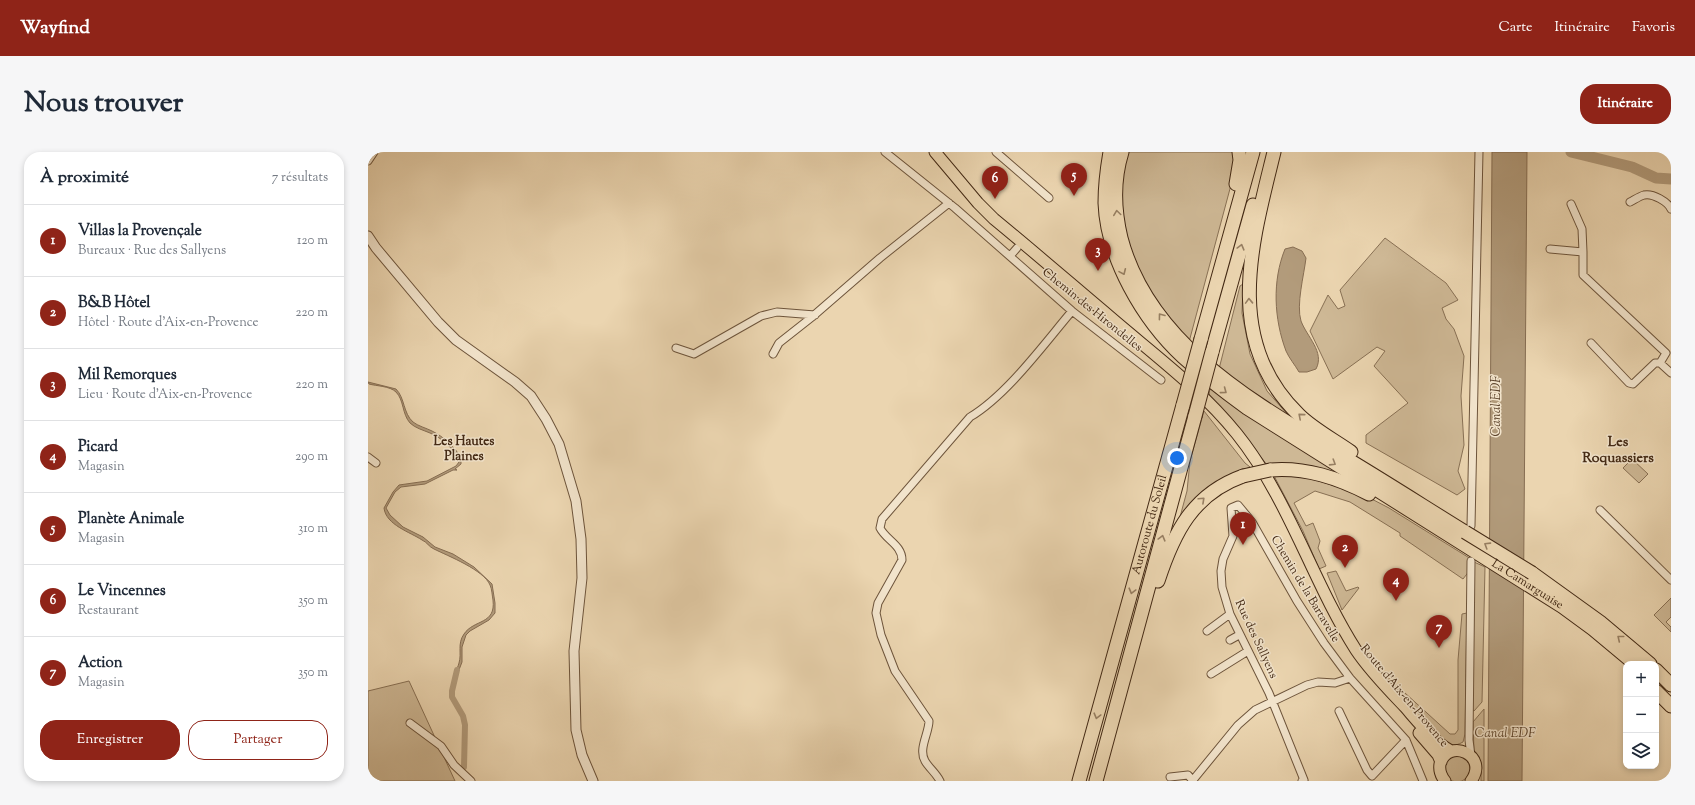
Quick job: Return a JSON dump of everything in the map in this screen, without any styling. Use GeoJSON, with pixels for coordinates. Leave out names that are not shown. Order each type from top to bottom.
{"type":"FeatureCollection","features":[{"type":"Feature","properties":{"kind":"highway"},"geometry":{"type":"LineString","coordinates":[[1110,152],[1106,171],[1105,204],[1115,254],[1129,285],[1144,310],[1161,333],[1182,356],[1216,385],[1247,408],[1411,515]]}},
{"type":"Feature","properties":{"kind":"highway"},"geometry":{"type":"LineString","coordinates":[[1122,152],[1115,187],[1118,227],[1123,244],[1136,278],[1149,300],[1186,346],[1220,376],[1277,417],[1434,513]]}},
{"type":"Feature","properties":{"kind":"highway"},"geometry":{"type":"LineString","coordinates":[[1208,313],[1237,181],[1240,160],[1239,152]]}},
{"type":"Feature","properties":{"kind":"highway","name":"Autoroute du Soleil"},"geometry":{"type":"LineString","coordinates":[[1080,781],[1253,152]]}},
{"type":"Feature","properties":{"kind":"highway","name":"Autoroute du Soleil"},"geometry":{"type":"LineString","coordinates":[[1096,781],[1212,352],[1268,152]]}},
{"type":"Feature","properties":{"kind":"highway"},"geometry":{"type":"LineString","coordinates":[[1274,152],[1258,216],[1251,258],[1248,296],[1251,326],[1260,358],[1274,385],[1300,416],[1381,472],[1434,513]]}},
{"type":"Feature","properties":{"kind":"highway"},"geometry":{"type":"LineString","coordinates":[[1116,711],[1158,580],[1174,539],[1199,503],[1214,489],[1243,476],[1270,470],[1287,469],[1309,471],[1329,476],[1376,497],[1411,515]]}},
{"type":"Feature","properties":{"kind":"highway","name":"La Camarguaise"},"geometry":{"type":"LineString","coordinates":[[1434,513],[1468,529],[1532,573],[1600,622],[1646,661]]}},
{"type":"Feature","properties":{"kind":"highway","name":"La Camarguaise"},"geometry":{"type":"LineString","coordinates":[[1411,515],[1532,590],[1563,607],[1631,661]]}},
{"type":"Feature","properties":{"kind":"highway"},"geometry":{"type":"LineString","coordinates":[[1532,590],[1624,661]]}},
{"type":"Feature","properties":{"kind":"highway"},"geometry":{"type":"LineString","coordinates":[[1659,673],[1671,685]]}},
{"type":"Feature","properties":{"kind":"highway"},"geometry":{"type":"LineString","coordinates":[[1659,688],[1671,699]]}},
{"type":"Feature","properties":{"kind":"highway"},"geometry":{"type":"LineString","coordinates":[[1659,694],[1671,706]]}},
{"type":"Feature","properties":{"kind":"main road","name":"Route d'Aix-en-Provence"},"geometry":{"type":"LineString","coordinates":[[936,153],[972,207],[1013,252],[1108,316]]}},
{"type":"Feature","properties":{"kind":"main road","name":"Route d'Aix-en-Provence"},"geometry":{"type":"LineString","coordinates":[[936,153],[994,219],[1080,290],[1108,316],[1174,369],[1224,419],[1252,454],[1269,481],[1340,621],[1357,651],[1375,674],[1442,746],[1455,751],[1466,752],[1471,756]]}},
{"type":"Feature","properties":{"kind":"main road","name":"Route d'Aix-en-Provence"},"geometry":{"type":"LineString","coordinates":[[1298,537],[1323,604],[1352,655],[1371,680],[1438,755],[1441,762]]}},
{"type":"Feature","properties":{"kind":"main road"},"geometry":{"type":"LineString","coordinates":[[1445,781],[1440,773],[1441,762],[1447,754],[1455,751]]}},
{"type":"Feature","properties":{"kind":"main road"},"geometry":{"type":"LineString","coordinates":[[1471,756],[1476,766],[1473,780]]}},
{"type":"Feature","properties":{"kind":"street"},"geometry":{"type":"LineString","coordinates":[[368,160],[374,152]]}},
{"type":"Feature","properties":{"kind":"street","name":"Chemin des Hirondelles"},"geometry":{"type":"LineString","coordinates":[[884,152],[949,204],[1013,252],[1072,311],[1161,380]]}},
{"type":"Feature","properties":{"kind":"street"},"geometry":{"type":"LineString","coordinates":[[996,152],[1049,198]]}},
{"type":"Feature","properties":{"kind":"street"},"geometry":{"type":"LineString","coordinates":[[1468,529],[1479,152]]}},
{"type":"Feature","properties":{"kind":"street"},"geometry":{"type":"LineString","coordinates":[[1630,202],[1645,194],[1654,196],[1671,209]]}},
{"type":"Feature","properties":{"kind":"street"},"geometry":{"type":"LineString","coordinates":[[773,354],[779,343],[880,258],[949,204]]}},
{"type":"Feature","properties":{"kind":"street"},"geometry":{"type":"LineString","coordinates":[[1571,204],[1582,229],[1583,276],[1668,351],[1660,363],[1655,364],[1634,384],[1629,383],[1591,343]]}},
{"type":"Feature","properties":{"kind":"street"},"geometry":{"type":"LineString","coordinates":[[368,236],[376,248],[438,322],[456,340],[515,382],[531,396],[546,419],[559,444],[576,501],[581,539],[582,578],[574,651],[576,730],[582,754],[594,781]]}},
{"type":"Feature","properties":{"kind":"street"},"geometry":{"type":"LineString","coordinates":[[1550,249],[1583,252]]}},
{"type":"Feature","properties":{"kind":"street"},"geometry":{"type":"LineString","coordinates":[[940,781],[923,756],[923,748],[929,727],[929,721],[895,671],[881,635],[876,613],[878,603],[902,560],[900,550],[883,535],[880,528],[882,519],[970,417],[982,410],[1016,377],[1072,311]]}},
{"type":"Feature","properties":{"kind":"street"},"geometry":{"type":"LineString","coordinates":[[676,348],[694,354],[762,316],[777,312],[815,314]]}},
{"type":"Feature","properties":{"kind":"street"},"geometry":{"type":"LineString","coordinates":[[1660,363],[1671,373]]}},
{"type":"Feature","properties":{"kind":"street"},"geometry":{"type":"LineString","coordinates":[[368,456],[376,463]]}},
{"type":"Feature","properties":{"kind":"street","name":"Rue des Sallyens"},"geometry":{"type":"LineString","coordinates":[[1238,505],[1231,508],[1233,536],[1223,559],[1221,571],[1222,587],[1230,614],[1268,693],[1304,780],[1302,781]]}},
{"type":"Feature","properties":{"kind":"street","name":"Chemin de la Bartavelle"},"geometry":{"type":"LineString","coordinates":[[1238,505],[1252,522],[1297,601],[1324,643],[1350,678],[1406,740],[1423,781]]}},
{"type":"Feature","properties":{"kind":"street"},"geometry":{"type":"LineString","coordinates":[[1600,510],[1671,580]]}},
{"type":"Feature","properties":{"kind":"street"},"geometry":{"type":"LineString","coordinates":[[1471,756],[1469,740],[1478,557]]}},
{"type":"Feature","properties":{"kind":"street"},"geometry":{"type":"LineString","coordinates":[[1207,631],[1230,614]]}},
{"type":"Feature","properties":{"kind":"street"},"geometry":{"type":"LineString","coordinates":[[1230,640],[1239,635]]}},
{"type":"Feature","properties":{"kind":"street"},"geometry":{"type":"LineString","coordinates":[[1211,674],[1248,651]]}},
{"type":"Feature","properties":{"kind":"street"},"geometry":{"type":"LineString","coordinates":[[1170,777],[1188,775],[1193,781],[1238,725],[1255,710],[1271,701],[1307,685],[1318,682],[1335,683],[1350,678]]}},
{"type":"Feature","properties":{"kind":"street"},"geometry":{"type":"LineString","coordinates":[[1338,711],[1366,770],[1372,778],[1406,740]]}},
{"type":"Feature","properties":{"kind":"street"},"geometry":{"type":"LineString","coordinates":[[410,723],[440,746],[454,765],[471,781]]}},
{"type":"Feature","properties":{"kind":"street"},"geometry":{"type":"LineString","coordinates":[[1455,751],[1469,740]]}},
{"type":"Feature","properties":{"kind":"shaded area"},"geometry":{"type":"Polygon","coordinates":[[[1127,152],[1235,152],[1235,170],[1189,342],[1153,296],[1129,244],[1122,209],[1121,190],[1127,152]]]}},
{"type":"Feature","properties":{"kind":"shaded area"},"geometry":{"type":"Polygon","coordinates":[[[1385,238],[1446,283],[1458,300],[1442,308],[1446,319],[1454,329],[1464,356],[1461,396],[1464,445],[1458,471],[1465,489],[1457,495],[1366,443],[1366,435],[1408,403],[1374,366],[1385,351],[1377,347],[1333,379],[1310,331],[1328,295],[1338,309],[1345,306],[1340,290],[1385,238]]]}},
{"type":"Feature","properties":{"kind":"shaded area"},"geometry":{"type":"Polygon","coordinates":[[[1243,284],[1242,313],[1250,354],[1267,391],[1295,423],[1219,369],[1240,286],[1243,284]]]}},
{"type":"Feature","properties":{"kind":"shaded area"},"geometry":{"type":"Polygon","coordinates":[[[1210,388],[1268,429],[1350,480],[1267,465],[1239,428],[1209,395],[1210,388]]]}},
{"type":"Feature","properties":{"kind":"shaded area"},"geometry":{"type":"Polygon","coordinates":[[[1204,411],[1245,463],[1250,467],[1234,474],[1180,517],[1187,491],[1190,461],[1204,411]]]}},
{"type":"Feature","properties":{"kind":"shaded area"},"geometry":{"type":"Polygon","coordinates":[[[1632,459],[1648,474],[1639,483],[1623,468],[1632,459]]]}},
{"type":"Feature","properties":{"kind":"shaded area"},"geometry":{"type":"Polygon","coordinates":[[[1287,471],[1364,495],[1389,508],[1471,559],[1470,570],[1463,579],[1400,536],[1400,533],[1350,502],[1315,491],[1294,503],[1306,526],[1313,523],[1320,541],[1318,548],[1326,566],[1319,569],[1303,531],[1272,472],[1287,471]]]}},
{"type":"Feature","properties":{"kind":"shaded area"},"geometry":{"type":"Polygon","coordinates":[[[1474,562],[1485,567],[1482,702],[1474,711],[1472,710],[1474,562]]]}},
{"type":"Feature","properties":{"kind":"shaded area"},"geometry":{"type":"Polygon","coordinates":[[[1336,571],[1346,591],[1359,588],[1342,610],[1327,573],[1336,571]]]}},
{"type":"Feature","properties":{"kind":"shaded area"},"geometry":{"type":"Polygon","coordinates":[[[1671,598],[1671,617],[1666,622],[1671,627],[1671,632],[1654,615],[1671,598]]]}},
{"type":"Feature","properties":{"kind":"shaded area"},"geometry":{"type":"Polygon","coordinates":[[[1467,613],[1465,734],[1463,742],[1457,745],[1452,745],[1441,741],[1380,674],[1382,672],[1450,734],[1455,734],[1458,730],[1458,660],[1462,614],[1467,613]]]}},
{"type":"Feature","properties":{"kind":"shaded area"},"geometry":{"type":"Polygon","coordinates":[[[409,681],[455,781],[368,781],[368,691],[409,681]]]}},
{"type":"Feature","properties":{"kind":"shaded area"},"geometry":{"type":"Polygon","coordinates":[[[1484,709],[1484,781],[1481,781],[1481,765],[1479,757],[1474,751],[1473,722],[1484,709]]]}},
{"type":"Feature","properties":{"kind":"shaded area"},"geometry":{"type":"Polygon","coordinates":[[[1457,756],[1466,760],[1470,769],[1466,778],[1457,782],[1448,778],[1444,769],[1448,760],[1457,756]]]}},
{"type":"Feature","properties":{"kind":"water","name":"Canal EDF"},"geometry":{"type":"Polygon","coordinates":[[[1492,152],[1527,152],[1522,781],[1488,781],[1492,152]]]}},
{"type":"Feature","properties":{"kind":"water"},"geometry":{"type":"Polygon","coordinates":[[[1293,247],[1302,251],[1306,258],[1299,307],[1301,321],[1317,351],[1318,357],[1316,369],[1307,372],[1299,372],[1287,354],[1282,339],[1277,313],[1276,287],[1281,261],[1285,249],[1293,247]]]}},
{"type":"Feature","properties":{"kind":"water"},"geometry":{"type":"Polygon","coordinates":[[[368,382],[396,389],[401,397],[407,414],[413,422],[445,439],[456,450],[461,458],[461,464],[455,469],[457,470],[453,470],[425,484],[401,487],[395,492],[386,508],[390,515],[403,527],[423,537],[435,547],[453,554],[474,567],[492,584],[495,613],[489,620],[466,635],[462,647],[462,662],[454,683],[454,675],[460,659],[460,645],[464,634],[468,629],[488,618],[491,614],[493,600],[491,587],[481,574],[432,548],[424,541],[399,527],[389,519],[384,508],[393,492],[399,485],[427,481],[456,466],[460,459],[443,441],[410,423],[407,419],[399,395],[396,392],[387,387],[369,384],[368,382]]]}},
{"type":"Feature","properties":{"kind":"waterway"},"geometry":{"type":"LineString","coordinates":[[1571,152],[1632,167],[1656,178],[1671,179]]}},
{"type":"Feature","properties":{"kind":"waterway"},"geometry":{"type":"LineString","coordinates":[[457,670],[452,697],[463,716],[465,725],[464,767]]}},
{"type":"Feature","properties":{"kind":"place","name":"Planète Animale"},"geometry":{"type":"Point","coordinates":[1074,196]}},
{"type":"Feature","properties":{"kind":"place","name":"Le Vincennes"},"geometry":{"type":"Point","coordinates":[995,199]}},
{"type":"Feature","properties":{"kind":"place","name":"Mil Remorques"},"geometry":{"type":"Point","coordinates":[1098,271]}},
{"type":"Feature","properties":{"kind":"place","name":"Villas la Provençale"},"geometry":{"type":"Point","coordinates":[1243,545]}},
{"type":"Feature","properties":{"kind":"place","name":"B&B Hôtel"},"geometry":{"type":"Point","coordinates":[1345,568]}},
{"type":"Feature","properties":{"kind":"place","name":"Picard"},"geometry":{"type":"Point","coordinates":[1396,601]}},
{"type":"Feature","properties":{"kind":"place","name":"Action"},"geometry":{"type":"Point","coordinates":[1439,648]}},
{"type":"Feature","properties":{"kind":"district","name":"Les Hautes Plaines"},"geometry":{"type":"Point","coordinates":[464,450]}},
{"type":"Feature","properties":{"kind":"district","name":"Les Roquassiers"},"geometry":{"type":"Point","coordinates":[1618,452]}}]}
